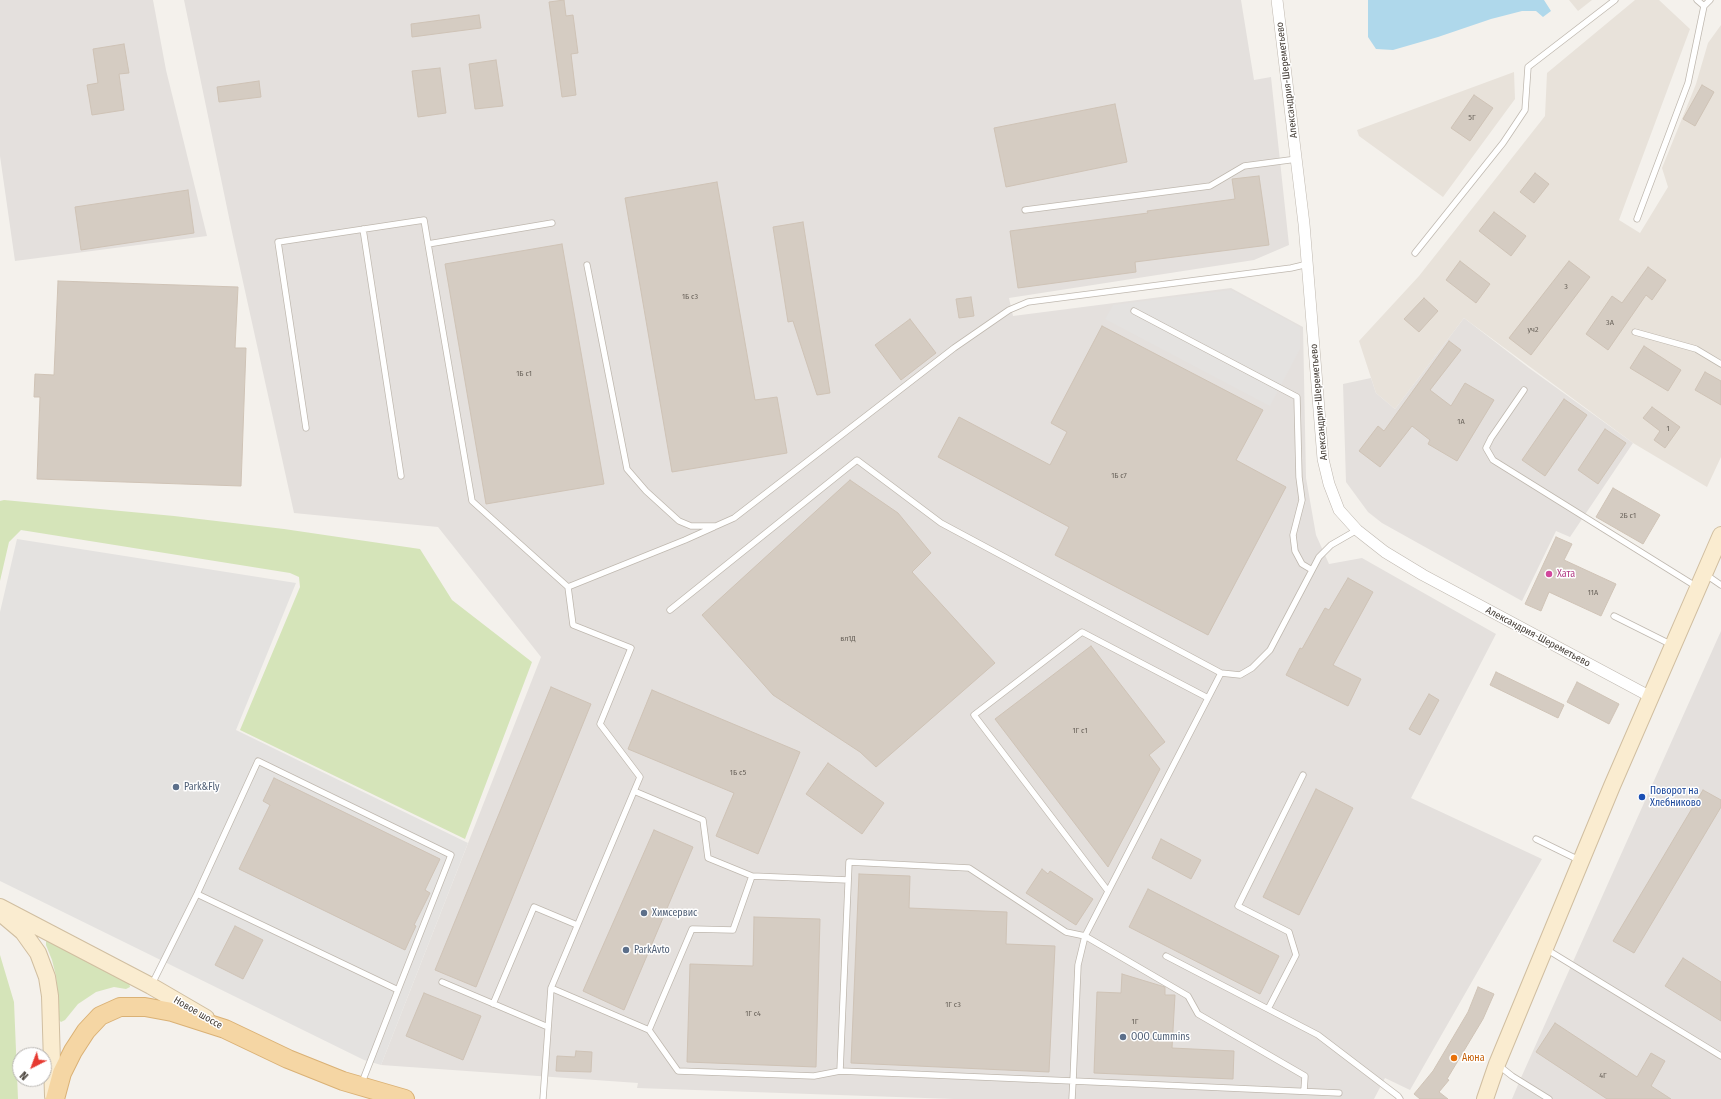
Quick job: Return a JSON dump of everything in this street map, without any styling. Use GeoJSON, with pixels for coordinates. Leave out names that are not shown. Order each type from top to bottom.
{"type":"FeatureCollection","features":[{"type":"Feature","properties":{"kind":"main road"},"geometry":{"type":"LineString","coordinates":[[1485,1099],[1494,1069],[1544,948],[1672,645],[1721,535]]}},
{"type":"Feature","properties":{"kind":"main road","name":"Новое шоссе"},"geometry":{"type":"LineString","coordinates":[[0,907],[151,986],[225,1029],[288,1059],[343,1081],[405,1099]]}},
{"type":"Feature","properties":{"kind":"main road"},"geometry":{"type":"LineString","coordinates":[[0,913],[23,932],[38,953],[47,977],[50,996],[54,1099]]}},
{"type":"Feature","properties":{"kind":"main road"},"geometry":{"type":"LineString","coordinates":[[54,1099],[62,1073],[72,1051],[86,1031],[100,1016],[120,1007],[145,1007],[172,1012],[225,1029]]}},
{"type":"Feature","properties":{"kind":"main road"},"geometry":{"type":"LineString","coordinates":[[1473,1099],[1494,1069]]}},
{"type":"Feature","properties":{"kind":"street","name":"Александрия-Шереметьево"},"geometry":{"type":"LineString","coordinates":[[1277,0],[1297,159],[1308,264],[1323,459],[1329,484],[1339,510],[1357,530],[1385,552],[1422,575],[1651,697]]}},
{"type":"Feature","properties":{"kind":"lane"},"geometry":{"type":"LineString","coordinates":[[1415,253],[1503,143],[1525,110],[1528,67],[1615,0]]}},
{"type":"Feature","properties":{"kind":"lane"},"geometry":{"type":"LineString","coordinates":[[1697,0],[1704,6]]}},
{"type":"Feature","properties":{"kind":"lane"},"geometry":{"type":"LineString","coordinates":[[1637,219],[1688,83],[1704,6],[1710,0]]}},
{"type":"Feature","properties":{"kind":"lane"},"geometry":{"type":"LineString","coordinates":[[1025,210],[1210,186],[1244,166],[1297,159]]}},
{"type":"Feature","properties":{"kind":"lane"},"geometry":{"type":"LineString","coordinates":[[306,428],[278,242],[424,220],[472,501],[568,587],[573,625],[630,648],[600,724],[640,777],[550,988],[542,1099]]}},
{"type":"Feature","properties":{"kind":"lane"},"geometry":{"type":"LineString","coordinates":[[428,244],[552,223]]}},
{"type":"Feature","properties":{"kind":"lane"},"geometry":{"type":"LineString","coordinates":[[363,229],[401,476]]}},
{"type":"Feature","properties":{"kind":"lane"},"geometry":{"type":"LineString","coordinates":[[568,587],[685,540],[734,518],[954,348],[1008,310],[1028,302],[1291,268],[1308,264]]}},
{"type":"Feature","properties":{"kind":"lane"},"geometry":{"type":"LineString","coordinates":[[587,265],[628,469],[646,491],[680,521],[691,526],[716,526]]}},
{"type":"Feature","properties":{"kind":"lane"},"geometry":{"type":"LineString","coordinates":[[1134,311],[1297,397],[1299,477],[1302,500],[1293,535],[1295,551],[1302,564],[1312,570]]}},
{"type":"Feature","properties":{"kind":"lane"},"geometry":{"type":"LineString","coordinates":[[1635,332],[1696,349],[1721,364]]}},
{"type":"Feature","properties":{"kind":"lane"},"geometry":{"type":"LineString","coordinates":[[1524,390],[1491,438],[1486,448],[1493,460],[1701,580],[1721,585]]}},
{"type":"Feature","properties":{"kind":"lane"},"geometry":{"type":"LineString","coordinates":[[670,610],[856,460],[941,523],[1221,673],[1240,675],[1252,668],[1270,650],[1319,557],[1331,545],[1357,530]]}},
{"type":"Feature","properties":{"kind":"lane"},"geometry":{"type":"LineString","coordinates":[[1614,616],[1672,645]]}},
{"type":"Feature","properties":{"kind":"lane"},"geometry":{"type":"LineString","coordinates":[[1108,891],[974,715],[1082,632],[1208,698]]}},
{"type":"Feature","properties":{"kind":"lane"},"geometry":{"type":"LineString","coordinates":[[1072,1099],[1078,965],[1085,936],[1221,673]]}},
{"type":"Feature","properties":{"kind":"lane"},"geometry":{"type":"LineString","coordinates":[[151,986],[198,894],[258,761],[451,855],[361,1087]]}},
{"type":"Feature","properties":{"kind":"lane"},"geometry":{"type":"LineString","coordinates":[[1268,1009],[1296,955],[1289,932],[1238,906],[1303,775]]}},
{"type":"Feature","properties":{"kind":"lane"},"geometry":{"type":"LineString","coordinates":[[634,791],[703,820],[708,858],[752,876],[848,880]]}},
{"type":"Feature","properties":{"kind":"lane"},"geometry":{"type":"LineString","coordinates":[[1536,839],[1581,861]]}},
{"type":"Feature","properties":{"kind":"lane"},"geometry":{"type":"LineString","coordinates":[[840,1071],[849,862],[969,868],[1066,932],[1085,936],[1188,996],[1198,1014],[1305,1076],[1304,1091]]}},
{"type":"Feature","properties":{"kind":"lane"},"geometry":{"type":"LineString","coordinates":[[649,1030],[692,929],[733,930],[752,876]]}},
{"type":"Feature","properties":{"kind":"lane"},"geometry":{"type":"LineString","coordinates":[[198,894],[398,990]]}},
{"type":"Feature","properties":{"kind":"lane"},"geometry":{"type":"LineString","coordinates":[[493,1004],[534,907],[577,925]]}},
{"type":"Feature","properties":{"kind":"lane"},"geometry":{"type":"LineString","coordinates":[[1544,948],[1721,1056]]}},
{"type":"Feature","properties":{"kind":"lane"},"geometry":{"type":"LineString","coordinates":[[1166,956],[1318,1034],[1400,1099]]}},
{"type":"Feature","properties":{"kind":"lane"},"geometry":{"type":"LineString","coordinates":[[442,982],[548,1027]]}},
{"type":"Feature","properties":{"kind":"lane"},"geometry":{"type":"LineString","coordinates":[[550,988],[649,1030],[678,1071],[814,1076],[840,1071],[1339,1093]]}},
{"type":"Feature","properties":{"kind":"lane"},"geometry":{"type":"LineString","coordinates":[[1494,1069],[1512,1076],[1549,1099]]}},
{"type":"Feature","properties":{"kind":"shaded area"},"geometry":{"type":"Polygon","coordinates":[[[0,0],[153,0],[166,70],[207,236],[15,261],[0,156],[0,0]]]}},
{"type":"Feature","properties":{"kind":"shaded area"},"geometry":{"type":"Polygon","coordinates":[[[184,0],[1241,0],[1254,80],[1271,77],[1289,245],[1254,260],[1009,298],[1013,316],[1231,288],[1303,327],[1306,478],[1316,535],[1329,564],[1362,558],[1496,634],[1411,798],[1542,859],[1410,1090],[1385,1078],[1374,1099],[954,1099],[637,1088],[638,1083],[381,1065],[541,657],[438,527],[294,513],[232,232],[184,0]]]}},
{"type":"Feature","properties":{"kind":"shaded area"},"geometry":{"type":"Polygon","coordinates":[[[1569,0],[1592,0],[1578,11],[1569,0]]]}},
{"type":"Feature","properties":{"kind":"shaded area"},"geometry":{"type":"Polygon","coordinates":[[[1635,0],[1659,0],[1690,29],[1619,220],[1640,233],[1668,187],[1662,168],[1696,84],[1708,43],[1721,25],[1721,457],[1707,487],[1633,443],[1464,318],[1395,409],[1376,393],[1359,341],[1419,276],[1545,116],[1547,73],[1635,0]]]}},
{"type":"Feature","properties":{"kind":"shaded area"},"geometry":{"type":"Polygon","coordinates":[[[1514,72],[1515,99],[1443,197],[1359,136],[1357,130],[1514,72]]]}},
{"type":"Feature","properties":{"kind":"shaded area"},"geometry":{"type":"Polygon","coordinates":[[[1231,290],[1300,327],[1300,349],[1270,406],[1105,319],[1113,305],[1231,290]]]}},
{"type":"Feature","properties":{"kind":"shaded area"},"geometry":{"type":"Polygon","coordinates":[[[1464,318],[1529,368],[1633,443],[1570,537],[1556,531],[1522,601],[1382,523],[1368,512],[1346,482],[1343,384],[1371,378],[1376,393],[1395,409],[1464,318]]]}},
{"type":"Feature","properties":{"kind":"shaded area","name":"Park&Fly"},"geometry":{"type":"Polygon","coordinates":[[[17,539],[296,583],[236,730],[468,843],[381,1065],[364,1060],[0,881],[0,612],[17,539]]]}},
{"type":"Feature","properties":{"kind":"shaded area"},"geometry":{"type":"Polygon","coordinates":[[[1721,631],[1721,1099],[1512,1099],[1520,1080],[1721,631]]]}},
{"type":"Feature","properties":{"kind":"green space"},"geometry":{"type":"Polygon","coordinates":[[[4,500],[174,516],[284,529],[420,549],[452,600],[532,662],[465,839],[240,730],[300,587],[299,577],[290,573],[21,530],[9,542],[0,581],[0,501],[4,500]]]}},
{"type":"Feature","properties":{"kind":"green space"},"geometry":{"type":"Polygon","coordinates":[[[46,940],[129,982],[130,987],[126,989],[114,987],[96,992],[78,1004],[65,1020],[61,1022],[58,1019],[56,976],[46,945],[46,940]]]}},
{"type":"Feature","properties":{"kind":"green space"},"geometry":{"type":"Polygon","coordinates":[[[0,955],[14,1002],[16,1047],[12,1047],[12,1087],[18,1087],[18,1099],[0,1099],[0,955]]]}},
{"type":"Feature","properties":{"kind":"water"},"geometry":{"type":"Polygon","coordinates":[[[1368,0],[1544,0],[1551,11],[1543,17],[1536,11],[1522,11],[1491,19],[1393,50],[1376,49],[1368,37],[1368,0]]]}},
{"type":"Feature","properties":{"kind":"building"},"geometry":{"type":"Polygon","coordinates":[[[564,0],[566,16],[573,15],[578,53],[571,54],[576,95],[562,97],[549,2],[564,0]]]}},
{"type":"Feature","properties":{"kind":"building"},"geometry":{"type":"Polygon","coordinates":[[[479,15],[481,28],[412,37],[411,24],[479,15]]]}},
{"type":"Feature","properties":{"kind":"building"},"geometry":{"type":"Polygon","coordinates":[[[124,44],[129,73],[119,74],[124,110],[92,115],[87,85],[98,83],[93,49],[124,44]]]}},
{"type":"Feature","properties":{"kind":"building"},"geometry":{"type":"Polygon","coordinates":[[[496,60],[503,106],[475,109],[469,64],[496,60]]]}},
{"type":"Feature","properties":{"kind":"building"},"geometry":{"type":"Polygon","coordinates":[[[440,68],[446,113],[418,117],[412,71],[440,68]]]}},
{"type":"Feature","properties":{"kind":"building"},"geometry":{"type":"Polygon","coordinates":[[[259,81],[261,97],[219,102],[217,87],[259,81]]]}},
{"type":"Feature","properties":{"kind":"building"},"geometry":{"type":"Polygon","coordinates":[[[1702,85],[1714,92],[1695,126],[1683,119],[1702,85]]]}},
{"type":"Feature","properties":{"kind":"building"},"geometry":{"type":"Polygon","coordinates":[[[1474,95],[1493,108],[1470,141],[1451,128],[1474,95]]]}},
{"type":"Feature","properties":{"kind":"building"},"geometry":{"type":"Polygon","coordinates":[[[1115,104],[1127,162],[1006,187],[994,128],[1115,104]]]}},
{"type":"Feature","properties":{"kind":"building"},"geometry":{"type":"Polygon","coordinates":[[[1535,173],[1549,184],[1534,203],[1520,192],[1535,173]]]}},
{"type":"Feature","properties":{"kind":"building"},"geometry":{"type":"Polygon","coordinates":[[[1259,176],[1269,245],[1135,262],[1136,272],[1018,288],[1010,231],[1148,213],[1147,211],[1235,199],[1232,179],[1259,176]]]}},
{"type":"Feature","properties":{"kind":"building"},"geometry":{"type":"Polygon","coordinates":[[[717,182],[755,400],[777,397],[787,453],[672,472],[625,198],[717,182]]]}},
{"type":"Feature","properties":{"kind":"building"},"geometry":{"type":"Polygon","coordinates":[[[188,190],[194,233],[81,250],[75,207],[188,190]]]}},
{"type":"Feature","properties":{"kind":"building"},"geometry":{"type":"Polygon","coordinates":[[[1494,212],[1526,236],[1511,256],[1479,231],[1494,212]]]}},
{"type":"Feature","properties":{"kind":"building"},"geometry":{"type":"Polygon","coordinates":[[[803,222],[830,393],[817,395],[793,321],[788,322],[773,227],[803,222]]]}},
{"type":"Feature","properties":{"kind":"building"},"geometry":{"type":"Polygon","coordinates":[[[562,244],[604,484],[486,504],[445,264],[562,244]]]}},
{"type":"Feature","properties":{"kind":"building"},"geometry":{"type":"Polygon","coordinates":[[[1460,261],[1490,284],[1476,303],[1446,280],[1460,261]]]}},
{"type":"Feature","properties":{"kind":"building"},"geometry":{"type":"Polygon","coordinates":[[[1569,261],[1590,277],[1531,355],[1509,338],[1569,261]]]}},
{"type":"Feature","properties":{"kind":"building"},"geometry":{"type":"Polygon","coordinates":[[[1648,267],[1666,280],[1652,300],[1646,295],[1608,350],[1586,334],[1612,296],[1622,303],[1648,267]]]}},
{"type":"Feature","properties":{"kind":"building"},"geometry":{"type":"Polygon","coordinates":[[[58,281],[238,287],[235,348],[246,348],[241,486],[37,479],[40,397],[34,397],[35,374],[54,375],[58,281]]]}},
{"type":"Feature","properties":{"kind":"building"},"geometry":{"type":"Polygon","coordinates":[[[971,297],[974,316],[959,318],[956,299],[971,297]]]}},
{"type":"Feature","properties":{"kind":"building"},"geometry":{"type":"Polygon","coordinates":[[[1424,298],[1438,311],[1419,332],[1404,319],[1424,298]]]}},
{"type":"Feature","properties":{"kind":"building"},"geometry":{"type":"Polygon","coordinates":[[[910,319],[936,353],[901,380],[875,345],[910,319]]]}},
{"type":"Feature","properties":{"kind":"building"},"geometry":{"type":"Polygon","coordinates":[[[1102,326],[1263,410],[1236,460],[1286,487],[1208,635],[1055,555],[1069,527],[938,457],[959,417],[1050,465],[1067,432],[1051,423],[1102,326]]]}},
{"type":"Feature","properties":{"kind":"building"},"geometry":{"type":"Polygon","coordinates":[[[1449,341],[1461,350],[1430,390],[1451,406],[1465,383],[1494,400],[1457,461],[1428,444],[1430,440],[1412,426],[1380,467],[1359,451],[1378,426],[1384,431],[1449,341]]]}},
{"type":"Feature","properties":{"kind":"building"},"geometry":{"type":"Polygon","coordinates":[[[1644,346],[1681,370],[1668,391],[1630,368],[1644,346]]]}},
{"type":"Feature","properties":{"kind":"building"},"geometry":{"type":"Polygon","coordinates":[[[1705,372],[1721,381],[1721,405],[1695,390],[1705,372]]]}},
{"type":"Feature","properties":{"kind":"building"},"geometry":{"type":"Polygon","coordinates":[[[1564,399],[1587,415],[1545,476],[1522,460],[1564,399]]]}},
{"type":"Feature","properties":{"kind":"building"},"geometry":{"type":"Polygon","coordinates":[[[1652,407],[1680,427],[1665,448],[1654,440],[1660,431],[1643,418],[1652,407]]]}},
{"type":"Feature","properties":{"kind":"building"},"geometry":{"type":"Polygon","coordinates":[[[1605,429],[1626,443],[1598,484],[1578,470],[1605,429]]]}},
{"type":"Feature","properties":{"kind":"building"},"geometry":{"type":"Polygon","coordinates":[[[850,480],[898,513],[931,553],[912,572],[995,663],[876,767],[860,752],[773,695],[702,615],[850,480]]]}},
{"type":"Feature","properties":{"kind":"building"},"geometry":{"type":"Polygon","coordinates":[[[1613,488],[1660,515],[1643,544],[1596,517],[1613,488]]]}},
{"type":"Feature","properties":{"kind":"building"},"geometry":{"type":"Polygon","coordinates":[[[1556,537],[1572,544],[1564,560],[1616,584],[1601,616],[1549,592],[1541,611],[1525,604],[1556,537]]]}},
{"type":"Feature","properties":{"kind":"building"},"geometry":{"type":"Polygon","coordinates":[[[1348,578],[1373,592],[1333,665],[1361,679],[1348,706],[1286,675],[1300,648],[1302,649],[1325,608],[1329,610],[1348,578]]]}},
{"type":"Feature","properties":{"kind":"building"},"geometry":{"type":"Polygon","coordinates":[[[1091,646],[1165,742],[1149,755],[1160,769],[1108,867],[995,719],[1091,646]]]}},
{"type":"Feature","properties":{"kind":"building"},"geometry":{"type":"Polygon","coordinates":[[[1496,672],[1564,705],[1558,718],[1490,685],[1496,672]]]}},
{"type":"Feature","properties":{"kind":"building"},"geometry":{"type":"Polygon","coordinates":[[[1577,682],[1619,704],[1609,724],[1567,702],[1577,682]]]}},
{"type":"Feature","properties":{"kind":"building"},"geometry":{"type":"Polygon","coordinates":[[[551,687],[591,704],[476,987],[435,970],[551,687]]]}},
{"type":"Feature","properties":{"kind":"building"},"geometry":{"type":"Polygon","coordinates":[[[652,690],[800,752],[758,854],[716,836],[734,793],[628,749],[652,690]]]}},
{"type":"Feature","properties":{"kind":"building"},"geometry":{"type":"Polygon","coordinates":[[[1429,694],[1439,700],[1420,735],[1409,729],[1429,694]]]}},
{"type":"Feature","properties":{"kind":"building"},"geometry":{"type":"Polygon","coordinates":[[[828,763],[884,803],[862,834],[806,794],[828,763]]]}},
{"type":"Feature","properties":{"kind":"building"},"geometry":{"type":"Polygon","coordinates":[[[274,778],[440,859],[425,890],[430,893],[414,925],[416,926],[405,950],[239,869],[270,805],[263,801],[274,778]]]}},
{"type":"Feature","properties":{"kind":"building"},"geometry":{"type":"Polygon","coordinates":[[[1316,789],[1353,808],[1299,915],[1263,897],[1316,789]]]}},
{"type":"Feature","properties":{"kind":"building"},"geometry":{"type":"Polygon","coordinates":[[[1703,790],[1721,800],[1721,807],[1634,953],[1613,941],[1703,790]]]}},
{"type":"Feature","properties":{"kind":"building"},"geometry":{"type":"Polygon","coordinates":[[[654,830],[693,847],[624,1010],[583,991],[654,830]]]}},
{"type":"Feature","properties":{"kind":"building"},"geometry":{"type":"Polygon","coordinates":[[[1161,839],[1201,860],[1191,879],[1152,858],[1161,839]]]}},
{"type":"Feature","properties":{"kind":"building"},"geometry":{"type":"Polygon","coordinates":[[[1042,869],[1048,874],[1050,871],[1093,899],[1076,925],[1026,893],[1042,869]]]}},
{"type":"Feature","properties":{"kind":"building"},"geometry":{"type":"Polygon","coordinates":[[[859,874],[910,876],[909,908],[1007,912],[1006,944],[1055,946],[1049,1072],[851,1063],[859,874]]]}},
{"type":"Feature","properties":{"kind":"building"},"geometry":{"type":"Polygon","coordinates":[[[1148,889],[1279,956],[1260,994],[1129,927],[1148,889]]]}},
{"type":"Feature","properties":{"kind":"building"},"geometry":{"type":"Polygon","coordinates":[[[754,917],[820,919],[816,1067],[687,1062],[690,964],[753,966],[754,917]]]}},
{"type":"Feature","properties":{"kind":"building"},"geometry":{"type":"Polygon","coordinates":[[[235,926],[263,940],[243,979],[215,965],[235,926]]]}},
{"type":"Feature","properties":{"kind":"building"},"geometry":{"type":"Polygon","coordinates":[[[1683,958],[1721,982],[1721,1021],[1665,986],[1683,958]]]}},
{"type":"Feature","properties":{"kind":"building"},"geometry":{"type":"Polygon","coordinates":[[[1122,974],[1165,987],[1165,995],[1175,995],[1172,1048],[1234,1051],[1233,1079],[1094,1073],[1097,992],[1121,993],[1122,974]]]}},
{"type":"Feature","properties":{"kind":"building"},"geometry":{"type":"Polygon","coordinates":[[[1478,987],[1494,994],[1483,1019],[1447,1079],[1449,1080],[1439,1092],[1448,1099],[1420,1099],[1414,1094],[1433,1071],[1468,1012],[1478,987]]]}},
{"type":"Feature","properties":{"kind":"building"},"geometry":{"type":"Polygon","coordinates":[[[424,993],[481,1016],[463,1060],[406,1036],[424,993]]]}},
{"type":"Feature","properties":{"kind":"building"},"geometry":{"type":"Polygon","coordinates":[[[1555,1023],[1637,1077],[1651,1053],[1665,1061],[1651,1086],[1671,1099],[1607,1099],[1536,1052],[1555,1023]]]}},
{"type":"Feature","properties":{"kind":"building"},"geometry":{"type":"Polygon","coordinates":[[[576,1051],[592,1052],[591,1072],[556,1071],[557,1056],[575,1057],[576,1051]]]}},
{"type":"Feature","properties":{"kind":"place","name":"Хата"},"geometry":{"type":"Point","coordinates":[1549,574]}},
{"type":"Feature","properties":{"kind":"place","name":"Park&Fly"},"geometry":{"type":"Point","coordinates":[176,787]}},
{"type":"Feature","properties":{"kind":"place","name":"Поворот на Хлебниково"},"geometry":{"type":"Point","coordinates":[1642,797]}},
{"type":"Feature","properties":{"kind":"place","name":"Химсервис"},"geometry":{"type":"Point","coordinates":[644,913]}},
{"type":"Feature","properties":{"kind":"place","name":"ParkAvto"},"geometry":{"type":"Point","coordinates":[626,950]}},
{"type":"Feature","properties":{"kind":"place","name":"OOO Cummins"},"geometry":{"type":"Point","coordinates":[1123,1037]}},
{"type":"Feature","properties":{"kind":"place","name":"Аюна"},"geometry":{"type":"Point","coordinates":[1454,1058]}}]}
